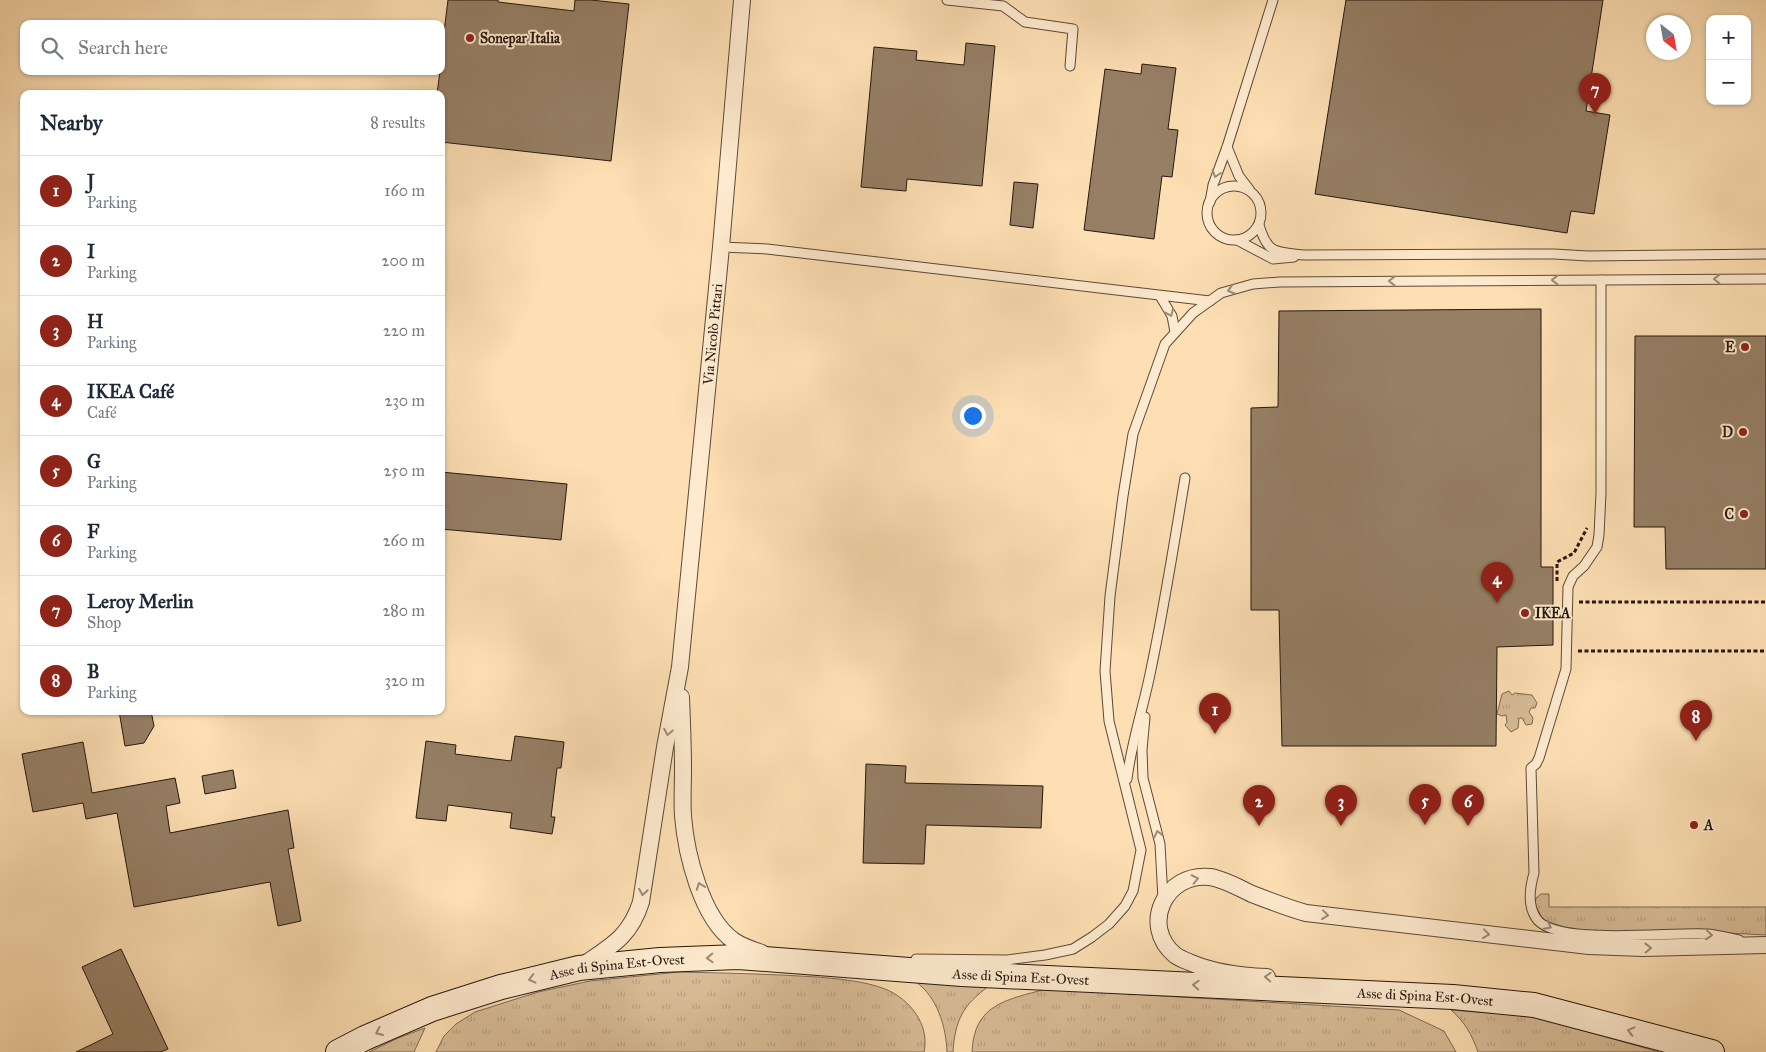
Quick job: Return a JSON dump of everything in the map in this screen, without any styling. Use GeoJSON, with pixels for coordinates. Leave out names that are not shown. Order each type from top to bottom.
{"type":"FeatureCollection","features":[{"type":"Feature","properties":{"kind":"main road","name":"Asse di Spina Est-Ovest"},"geometry":{"type":"LineString","coordinates":[[338,1052],[432,1009],[501,987],[579,968],[660,960],[738,957],[962,974],[1453,997],[1534,1005],[1712,1052]]}},
{"type":"Feature","properties":{"kind":"street","name":"Via Nicolò Pittari"},"geometry":{"type":"LineString","coordinates":[[680,667],[721,247],[742,0]]}},
{"type":"Feature","properties":{"kind":"street"},"geometry":{"type":"LineString","coordinates":[[680,667],[683,815],[688,850],[708,909],[720,927],[733,940],[762,953],[801,961]]}},
{"type":"Feature","properties":{"kind":"street"},"geometry":{"type":"LineString","coordinates":[[579,968],[620,940],[636,918],[641,902],[665,747],[680,667]]}},
{"type":"Feature","properties":{"kind":"street"},"geometry":{"type":"LineString","coordinates":[[1385,994],[1333,980],[1220,973],[1192,963],[1176,956],[1168,948],[1161,935],[1159,914],[1163,900],[1171,890],[1186,881],[1200,877],[1211,877],[1277,904],[1306,913],[1589,946],[1643,948],[1766,945]]}},
{"type":"Feature","properties":{"kind":"lane"},"geometry":{"type":"LineString","coordinates":[[947,0],[1003,6],[1025,22],[1073,30],[1070,66]]}},
{"type":"Feature","properties":{"kind":"lane"},"geometry":{"type":"LineString","coordinates":[[1227,147],[1239,176],[1257,198],[1261,207],[1258,225],[1250,235],[1237,240],[1228,240],[1219,236],[1212,229],[1207,211],[1213,185],[1227,147],[1273,0]]}},
{"type":"Feature","properties":{"kind":"lane"},"geometry":{"type":"LineString","coordinates":[[1210,202],[1215,194],[1232,186],[1242,187],[1250,191]]}},
{"type":"Feature","properties":{"kind":"lane"},"geometry":{"type":"LineString","coordinates":[[1258,225],[1265,242],[1271,249],[1279,252],[1305,255],[1554,254],[1588,256],[1766,254]]}},
{"type":"Feature","properties":{"kind":"lane"},"geometry":{"type":"LineString","coordinates":[[1237,240],[1273,259],[1305,255]]}},
{"type":"Feature","properties":{"kind":"lane"},"geometry":{"type":"LineString","coordinates":[[721,247],[767,249],[1160,296],[1210,300]]}},
{"type":"Feature","properties":{"kind":"lane"},"geometry":{"type":"LineString","coordinates":[[903,958],[949,961],[1007,960],[1045,956],[1073,949],[1109,924],[1125,906],[1133,891],[1141,850],[1109,720],[1105,670],[1110,596],[1133,434],[1165,344],[1193,313],[1221,293],[1253,284],[1280,282],[1766,279]]}},
{"type":"Feature","properties":{"kind":"lane"},"geometry":{"type":"LineString","coordinates":[[1601,280],[1601,493],[1599,535],[1597,547],[1584,566],[1573,576],[1568,587],[1568,651],[1565,676],[1539,758],[1531,768],[1534,873],[1531,885],[1531,905],[1536,918],[1542,924],[1555,930],[1581,934],[1618,936],[1708,934],[1766,945]]}},
{"type":"Feature","properties":{"kind":"lane"},"geometry":{"type":"LineString","coordinates":[[1160,296],[1172,316],[1175,332]]}},
{"type":"Feature","properties":{"kind":"lane"},"geometry":{"type":"LineString","coordinates":[[1126,787],[1128,764],[1147,692],[1162,616],[1185,478]]}},
{"type":"Feature","properties":{"kind":"lane"},"geometry":{"type":"LineString","coordinates":[[1147,692],[1142,750],[1144,778],[1160,844],[1163,900]]}},
{"type":"Feature","properties":{"kind":"lane"},"geometry":{"type":"LineString","coordinates":[[846,965],[875,957]]}},
{"type":"Feature","properties":{"kind":"path"},"geometry":{"type":"LineString","coordinates":[[1557,582],[1557,562],[1574,553],[1588,527]]}},
{"type":"Feature","properties":{"kind":"path"},"geometry":{"type":"LineString","coordinates":[[1577,602],[1766,602]]}},
{"type":"Feature","properties":{"kind":"path"},"geometry":{"type":"LineString","coordinates":[[1578,651],[1766,651]]}},
{"type":"Feature","properties":{"kind":"green space"},"geometry":{"type":"Polygon","coordinates":[[[1509,691],[1512,695],[1515,693],[1532,695],[1537,703],[1535,708],[1531,708],[1529,712],[1533,718],[1532,724],[1526,725],[1522,718],[1519,718],[1518,728],[1511,732],[1505,725],[1507,722],[1506,715],[1497,714],[1502,694],[1509,691]]]}},
{"type":"Feature","properties":{"kind":"green space"},"geometry":{"type":"Polygon","coordinates":[[[1541,894],[1549,894],[1549,907],[1766,907],[1766,935],[1708,932],[1607,933],[1567,928],[1546,921],[1541,916],[1535,904],[1536,898],[1541,894]]]}},
{"type":"Feature","properties":{"kind":"green space"},"geometry":{"type":"Polygon","coordinates":[[[679,972],[817,977],[877,986],[894,993],[910,1006],[916,1014],[924,1032],[924,1052],[436,1052],[444,1036],[456,1024],[475,1012],[538,992],[590,981],[679,972]]]}},
{"type":"Feature","properties":{"kind":"green space"},"geometry":{"type":"Polygon","coordinates":[[[916,982],[989,986],[973,1000],[962,1014],[958,1022],[953,1052],[947,1052],[945,1032],[935,1004],[916,982]]]}},
{"type":"Feature","properties":{"kind":"green space"},"geometry":{"type":"Polygon","coordinates":[[[1046,989],[1399,1010],[1444,1031],[1456,1052],[972,1052],[974,1036],[979,1023],[986,1014],[1006,1001],[1046,989]]]}},
{"type":"Feature","properties":{"kind":"green space"},"geometry":{"type":"Polygon","coordinates":[[[1451,1010],[1532,1016],[1659,1052],[1478,1052],[1468,1029],[1451,1010]]]}},
{"type":"Feature","properties":{"kind":"green space"},"geometry":{"type":"Polygon","coordinates":[[[425,1028],[414,1052],[369,1052],[398,1038],[425,1028]]]}},
{"type":"Feature","properties":{"kind":"building"},"geometry":{"type":"Polygon","coordinates":[[[448,0],[498,0],[498,2],[574,11],[575,0],[629,4],[611,161],[445,142],[445,90],[438,90],[439,75],[445,75],[445,24],[448,0]]]}},
{"type":"Feature","properties":{"kind":"building"},"geometry":{"type":"Polygon","coordinates":[[[1346,0],[1603,0],[1586,111],[1610,115],[1594,214],[1571,211],[1567,233],[1315,194],[1346,0]]]}},
{"type":"Feature","properties":{"kind":"building"},"geometry":{"type":"Polygon","coordinates":[[[966,43],[995,46],[982,186],[907,179],[906,191],[861,187],[874,47],[917,51],[916,60],[964,65],[966,43]]]}},
{"type":"Feature","properties":{"kind":"building"},"geometry":{"type":"Polygon","coordinates":[[[1142,64],[1176,68],[1168,129],[1178,130],[1172,177],[1162,176],[1154,239],[1084,230],[1105,69],[1141,74],[1142,64]]]}},
{"type":"Feature","properties":{"kind":"building"},"geometry":{"type":"Polygon","coordinates":[[[1014,182],[1038,184],[1033,228],[1010,225],[1014,182]]]}},
{"type":"Feature","properties":{"kind":"building"},"geometry":{"type":"Polygon","coordinates":[[[1541,309],[1541,567],[1553,567],[1553,645],[1497,647],[1496,746],[1282,746],[1279,610],[1251,610],[1251,408],[1278,407],[1279,311],[1541,309]]]}},
{"type":"Feature","properties":{"kind":"building"},"geometry":{"type":"Polygon","coordinates":[[[1635,336],[1766,336],[1766,569],[1666,569],[1665,527],[1634,527],[1635,336]]]}},
{"type":"Feature","properties":{"kind":"building"},"geometry":{"type":"Polygon","coordinates":[[[445,472],[567,484],[561,540],[445,529],[445,472]]]}},
{"type":"Feature","properties":{"kind":"building"},"geometry":{"type":"Polygon","coordinates":[[[120,715],[152,715],[154,726],[144,743],[125,746],[120,715]]]}},
{"type":"Feature","properties":{"kind":"building"},"geometry":{"type":"Polygon","coordinates":[[[515,736],[564,742],[561,768],[557,768],[551,817],[555,817],[552,834],[510,828],[512,813],[448,805],[446,821],[416,818],[426,741],[456,745],[455,754],[511,761],[515,736]]]}},
{"type":"Feature","properties":{"kind":"building"},"geometry":{"type":"Polygon","coordinates":[[[83,742],[92,793],[175,778],[180,803],[166,806],[170,833],[288,810],[294,848],[288,849],[301,921],[278,926],[270,882],[134,907],[117,813],[86,819],[83,803],[33,812],[22,754],[83,742]]]}},
{"type":"Feature","properties":{"kind":"building"},"geometry":{"type":"Polygon","coordinates":[[[866,764],[906,766],[905,783],[1043,786],[1041,828],[926,825],[924,864],[863,863],[866,764]]]}},
{"type":"Feature","properties":{"kind":"building"},"geometry":{"type":"Polygon","coordinates":[[[233,770],[236,788],[205,794],[202,776],[233,770]]]}},
{"type":"Feature","properties":{"kind":"building"},"geometry":{"type":"Polygon","coordinates":[[[121,949],[168,1049],[161,1052],[76,1052],[113,1034],[82,967],[121,949]]]}},
{"type":"Feature","properties":{"kind":"place","name":"Sonepar Italia"},"geometry":{"type":"Point","coordinates":[470,38]}},
{"type":"Feature","properties":{"kind":"place","name":"Leroy Merlin"},"geometry":{"type":"Point","coordinates":[1595,114]}},
{"type":"Feature","properties":{"kind":"place","name":"E"},"geometry":{"type":"Point","coordinates":[1745,347]}},
{"type":"Feature","properties":{"kind":"place","name":"D"},"geometry":{"type":"Point","coordinates":[1743,432]}},
{"type":"Feature","properties":{"kind":"place","name":"C"},"geometry":{"type":"Point","coordinates":[1744,514]}},
{"type":"Feature","properties":{"kind":"place","name":"IKEA Café"},"geometry":{"type":"Point","coordinates":[1497,603]}},
{"type":"Feature","properties":{"kind":"place","name":"IKEA"},"geometry":{"type":"Point","coordinates":[1525,613]}},
{"type":"Feature","properties":{"kind":"place","name":"J"},"geometry":{"type":"Point","coordinates":[1215,734]}},
{"type":"Feature","properties":{"kind":"place","name":"B"},"geometry":{"type":"Point","coordinates":[1696,741]}},
{"type":"Feature","properties":{"kind":"place","name":"G"},"geometry":{"type":"Point","coordinates":[1425,825]}},
{"type":"Feature","properties":{"kind":"place","name":"A"},"geometry":{"type":"Point","coordinates":[1694,825]}},
{"type":"Feature","properties":{"kind":"place","name":"I"},"geometry":{"type":"Point","coordinates":[1259,826]}},
{"type":"Feature","properties":{"kind":"place","name":"H"},"geometry":{"type":"Point","coordinates":[1341,826]}},
{"type":"Feature","properties":{"kind":"place","name":"F"},"geometry":{"type":"Point","coordinates":[1468,826]}}]}
